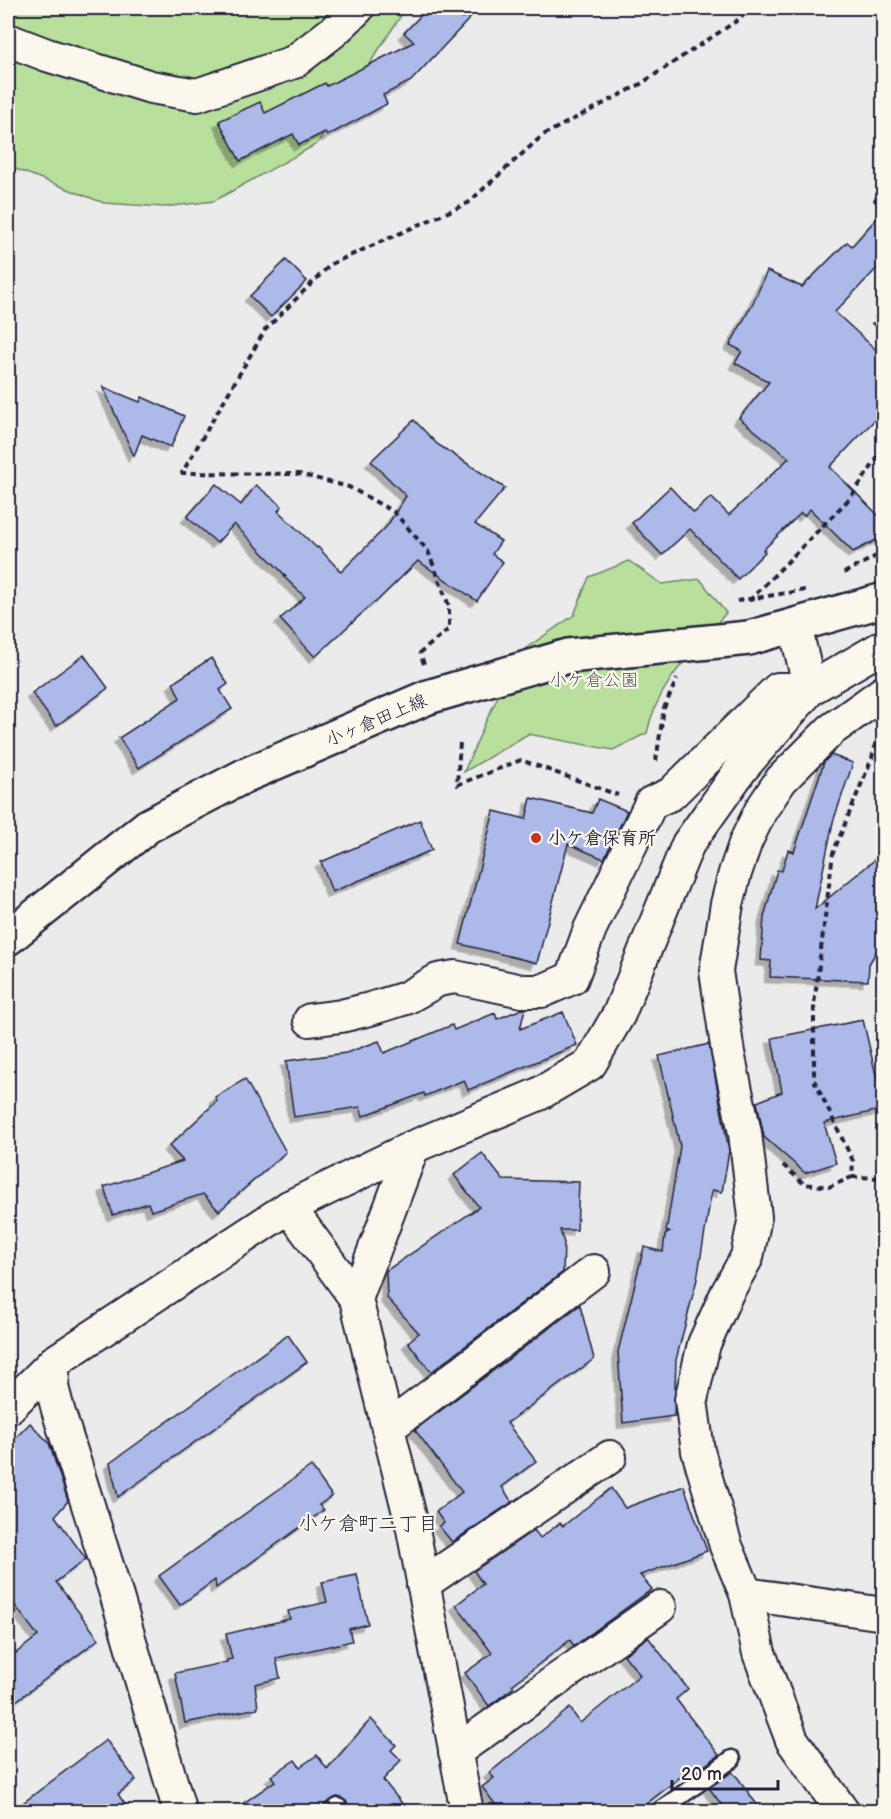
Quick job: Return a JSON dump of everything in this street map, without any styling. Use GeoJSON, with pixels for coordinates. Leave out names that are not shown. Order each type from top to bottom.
{"type":"FeatureCollection","features":[{"type":"Feature","properties":{"kind":"main road","name":"小ヶ倉田上線"},"geometry":{"type":"LineString","coordinates":[[795,626],[884,578]]}},
{"type":"Feature","properties":{"kind":"main road","name":"小ヶ倉田上線"},"geometry":{"type":"LineString","coordinates":[[8,938],[148,826],[427,682],[568,656],[748,638],[884,600]]}},
{"type":"Feature","properties":{"kind":"street"},"geometry":{"type":"LineString","coordinates":[[8,40],[46,55],[151,87],[197,95],[294,62],[334,31],[358,8]]}},
{"type":"Feature","properties":{"kind":"street"},"geometry":{"type":"LineString","coordinates":[[795,626],[810,689]]}},
{"type":"Feature","properties":{"kind":"street"},"geometry":{"type":"LineString","coordinates":[[8,1408],[54,1362],[290,1207],[413,1148],[539,1094],[590,1064],[619,1014],[688,844],[742,768],[810,689],[884,646]]}},
{"type":"Feature","properties":{"kind":"street"},"geometry":{"type":"LineString","coordinates":[[310,1020],[370,1009],[406,998],[438,980],[455,977],[522,991],[542,991],[572,978],[590,929],[651,803],[672,794],[778,688],[810,689]]}},
{"type":"Feature","properties":{"kind":"street"},"geometry":{"type":"LineString","coordinates":[[843,1812],[792,1740],[759,1653],[746,1594],[726,1546],[698,1451],[691,1400],[704,1344],[727,1293],[747,1257],[755,1217],[745,1133],[728,1053],[717,971],[727,904],[735,873],[746,841],[761,810],[781,780],[831,730],[884,692]]}},
{"type":"Feature","properties":{"kind":"street"},"geometry":{"type":"LineString","coordinates":[[356,1299],[413,1148]]}},
{"type":"Feature","properties":{"kind":"street"},"geometry":{"type":"LineString","coordinates":[[290,1207],[356,1299],[412,1529],[467,1812]]}},
{"type":"Feature","properties":{"kind":"street"},"geometry":{"type":"LineString","coordinates":[[388,1428],[594,1271]]}},
{"type":"Feature","properties":{"kind":"street"},"geometry":{"type":"LineString","coordinates":[[54,1362],[52,1387],[58,1410],[121,1608],[180,1812]]}},
{"type":"Feature","properties":{"kind":"street"},"geometry":{"type":"LineString","coordinates":[[423,1584],[610,1457]]}},
{"type":"Feature","properties":{"kind":"street"},"geometry":{"type":"LineString","coordinates":[[746,1594],[884,1614]]}},
{"type":"Feature","properties":{"kind":"street"},"geometry":{"type":"LineString","coordinates":[[455,1752],[660,1607]]}},
{"type":"Feature","properties":{"kind":"lane"},"geometry":{"type":"LineString","coordinates":[[658,1812],[732,1760]]}},
{"type":"Feature","properties":{"kind":"path"},"geometry":{"type":"LineString","coordinates":[[427,682],[420,653],[449,629],[449,606],[428,551],[394,512],[349,487],[299,474],[182,473],[265,330],[331,264],[468,203],[543,135],[639,86],[735,22],[752,8]]}},
{"type":"Feature","properties":{"kind":"path"},"geometry":{"type":"LineString","coordinates":[[884,190],[875,200],[884,210]]}},
{"type":"Feature","properties":{"kind":"path"},"geometry":{"type":"LineString","coordinates":[[884,305],[873,323],[884,330]]}},
{"type":"Feature","properties":{"kind":"path"},"geometry":{"type":"LineString","coordinates":[[747,603],[850,498],[884,449]]}},
{"type":"Feature","properties":{"kind":"path"},"geometry":{"type":"LineString","coordinates":[[842,573],[884,552]]}},
{"type":"Feature","properties":{"kind":"path"},"geometry":{"type":"LineString","coordinates":[[805,590],[814,586]]}},
{"type":"Feature","properties":{"kind":"path"},"geometry":{"type":"LineString","coordinates":[[460,743],[457,785],[521,760],[610,793],[651,803],[664,708],[679,676]]}},
{"type":"Feature","properties":{"kind":"path"},"geometry":{"type":"LineString","coordinates":[[852,1177],[853,1161],[814,1080],[814,1005],[833,853],[872,758],[878,736]]}},
{"type":"Feature","properties":{"kind":"path"},"geometry":{"type":"LineString","coordinates":[[745,1133],[804,1184],[829,1187],[852,1177],[884,1178]]}},
{"type":"Feature","properties":{"kind":"green space"},"geometry":{"type":"Polygon","coordinates":[[[8,8],[406,8],[317,144],[214,201],[164,207],[104,203],[8,166],[8,8]]]}},
{"type":"Feature","properties":{"kind":"green space","name":"小ケ倉公園"},"geometry":{"type":"Polygon","coordinates":[[[629,561],[662,584],[700,579],[726,613],[678,668],[668,683],[652,715],[647,733],[613,750],[528,734],[464,772],[519,653],[574,615],[589,577],[629,561]]]}},
{"type":"Feature","properties":{"kind":"building"},"geometry":{"type":"Polygon","coordinates":[[[428,8],[472,8],[462,18],[469,15],[471,17],[411,81],[383,95],[387,104],[327,136],[325,132],[299,145],[293,134],[240,161],[219,121],[260,102],[265,113],[325,83],[327,86],[414,42],[404,33],[428,8]]]}},
{"type":"Feature","properties":{"kind":"building"},"geometry":{"type":"Polygon","coordinates":[[[884,210],[884,261],[835,312],[884,357],[884,410],[830,467],[884,521],[884,536],[853,552],[810,509],[804,516],[801,513],[763,550],[765,552],[738,579],[690,529],[662,555],[632,523],[670,487],[694,513],[711,497],[729,515],[789,458],[739,418],[769,382],[735,363],[742,351],[730,345],[767,271],[802,287],[847,242],[852,246],[884,210]]]}},
{"type":"Feature","properties":{"kind":"building"},"geometry":{"type":"Polygon","coordinates":[[[286,260],[307,281],[271,317],[250,296],[286,260]]]}},
{"type":"Feature","properties":{"kind":"building"},"geometry":{"type":"Polygon","coordinates":[[[103,387],[140,402],[142,397],[184,416],[171,447],[142,435],[134,456],[103,387]]]}},
{"type":"Feature","properties":{"kind":"building"},"geometry":{"type":"Polygon","coordinates":[[[414,420],[437,444],[505,488],[475,524],[501,541],[492,554],[503,562],[477,601],[418,561],[315,657],[280,619],[305,597],[284,577],[286,576],[234,524],[217,543],[187,517],[216,484],[241,505],[256,485],[282,506],[278,511],[318,547],[341,572],[387,526],[406,496],[371,461],[414,420]]]}},
{"type":"Feature","properties":{"kind":"building"},"geometry":{"type":"Polygon","coordinates":[[[84,655],[108,688],[56,726],[32,693],[84,655]]]}},
{"type":"Feature","properties":{"kind":"building"},"geometry":{"type":"Polygon","coordinates":[[[211,658],[228,684],[220,690],[232,709],[139,768],[119,738],[180,698],[173,683],[211,658]]]}},
{"type":"Feature","properties":{"kind":"building"},"geometry":{"type":"Polygon","coordinates":[[[831,755],[853,763],[833,822],[815,909],[884,852],[884,939],[869,964],[868,981],[770,977],[771,961],[761,960],[764,917],[777,870],[782,871],[788,850],[794,852],[824,762],[831,755]]]}},
{"type":"Feature","properties":{"kind":"building"},"geometry":{"type":"Polygon","coordinates":[[[531,798],[592,813],[598,799],[627,811],[604,859],[568,844],[537,963],[460,944],[494,811],[526,819],[531,798]]]}},
{"type":"Feature","properties":{"kind":"building"},"geometry":{"type":"Polygon","coordinates":[[[420,820],[432,850],[332,892],[321,862],[420,820]]]}},
{"type":"Feature","properties":{"kind":"building"},"geometry":{"type":"Polygon","coordinates":[[[525,1009],[520,1029],[563,1012],[577,1045],[468,1090],[464,1080],[425,1096],[424,1093],[363,1116],[360,1107],[294,1117],[286,1061],[346,1053],[379,1041],[384,1053],[452,1025],[454,1030],[495,1013],[497,1019],[525,1009]]]}},
{"type":"Feature","properties":{"kind":"building"},"geometry":{"type":"Polygon","coordinates":[[[863,1020],[884,1109],[824,1123],[836,1163],[805,1173],[764,1137],[757,1102],[782,1092],[772,1038],[863,1020]]]}},
{"type":"Feature","properties":{"kind":"building"},"geometry":{"type":"Polygon","coordinates":[[[709,1044],[729,1151],[722,1192],[712,1190],[697,1279],[676,1360],[674,1416],[623,1423],[618,1352],[644,1247],[663,1252],[665,1235],[670,1232],[666,1232],[680,1146],[659,1056],[709,1044]]]}},
{"type":"Feature","properties":{"kind":"building"},"geometry":{"type":"Polygon","coordinates":[[[245,1079],[286,1152],[219,1211],[203,1194],[151,1211],[148,1203],[113,1215],[104,1187],[183,1161],[169,1146],[217,1101],[215,1097],[245,1079]]]}},
{"type":"Feature","properties":{"kind":"building"},"geometry":{"type":"Polygon","coordinates":[[[482,1153],[503,1180],[579,1182],[577,1230],[560,1230],[564,1243],[563,1272],[431,1372],[408,1342],[419,1333],[387,1298],[386,1271],[479,1207],[454,1175],[482,1153]]]}},
{"type":"Feature","properties":{"kind":"building"},"geometry":{"type":"Polygon","coordinates":[[[580,1305],[594,1359],[507,1423],[536,1461],[502,1487],[512,1502],[452,1542],[439,1526],[444,1523],[436,1512],[462,1492],[415,1430],[580,1305]]]}},
{"type":"Feature","properties":{"kind":"building"},"geometry":{"type":"Polygon","coordinates":[[[288,1335],[307,1362],[118,1497],[110,1463],[288,1335]]]}},
{"type":"Feature","properties":{"kind":"building"},"geometry":{"type":"Polygon","coordinates":[[[30,1423],[49,1443],[68,1501],[55,1516],[86,1559],[56,1582],[99,1639],[8,1707],[8,1659],[38,1636],[8,1596],[8,1446],[30,1423]]]}},
{"type":"Feature","properties":{"kind":"building"},"geometry":{"type":"Polygon","coordinates":[[[311,1466],[332,1496],[319,1505],[324,1510],[216,1588],[215,1580],[180,1605],[159,1576],[311,1466]]]}},
{"type":"Feature","properties":{"kind":"building"},"geometry":{"type":"Polygon","coordinates":[[[684,1486],[707,1551],[640,1575],[652,1589],[574,1646],[570,1640],[489,1706],[465,1673],[492,1653],[456,1605],[483,1584],[474,1571],[534,1530],[540,1538],[560,1523],[563,1526],[611,1488],[625,1508],[684,1486]]]}},
{"type":"Feature","properties":{"kind":"building"},"geometry":{"type":"Polygon","coordinates":[[[357,1575],[368,1624],[349,1629],[352,1641],[276,1658],[280,1678],[255,1684],[258,1708],[185,1723],[175,1673],[227,1662],[232,1659],[226,1634],[290,1619],[288,1611],[327,1602],[322,1582],[357,1575]]]}},
{"type":"Feature","properties":{"kind":"building"},"geometry":{"type":"Polygon","coordinates":[[[648,1637],[688,1689],[676,1699],[719,1755],[697,1771],[693,1767],[636,1812],[501,1812],[482,1787],[494,1778],[489,1773],[570,1708],[580,1723],[640,1675],[624,1655],[648,1637]]]}},
{"type":"Feature","properties":{"kind":"building"},"geometry":{"type":"Polygon","coordinates":[[[371,1719],[396,1745],[391,1750],[401,1760],[383,1780],[409,1812],[347,1812],[346,1801],[337,1797],[325,1804],[322,1812],[231,1812],[275,1781],[271,1776],[295,1760],[300,1767],[317,1755],[327,1769],[371,1719]]]}},
{"type":"Feature","properties":{"kind":"building"},"geometry":{"type":"Polygon","coordinates":[[[106,1740],[136,1780],[118,1794],[130,1812],[11,1812],[106,1740]]]}},
{"type":"Feature","properties":{"kind":"building"},"geometry":{"type":"Polygon","coordinates":[[[732,1772],[762,1812],[727,1812],[709,1788],[732,1772]]]}},
{"type":"Feature","properties":{"kind":"place","name":"小ケ倉保育所"},"geometry":{"type":"Point","coordinates":[536,838]}},
{"type":"Feature","properties":{"kind":"district","name":"小ケ倉町二丁目"},"geometry":{"type":"Point","coordinates":[368,1523]}}]}
